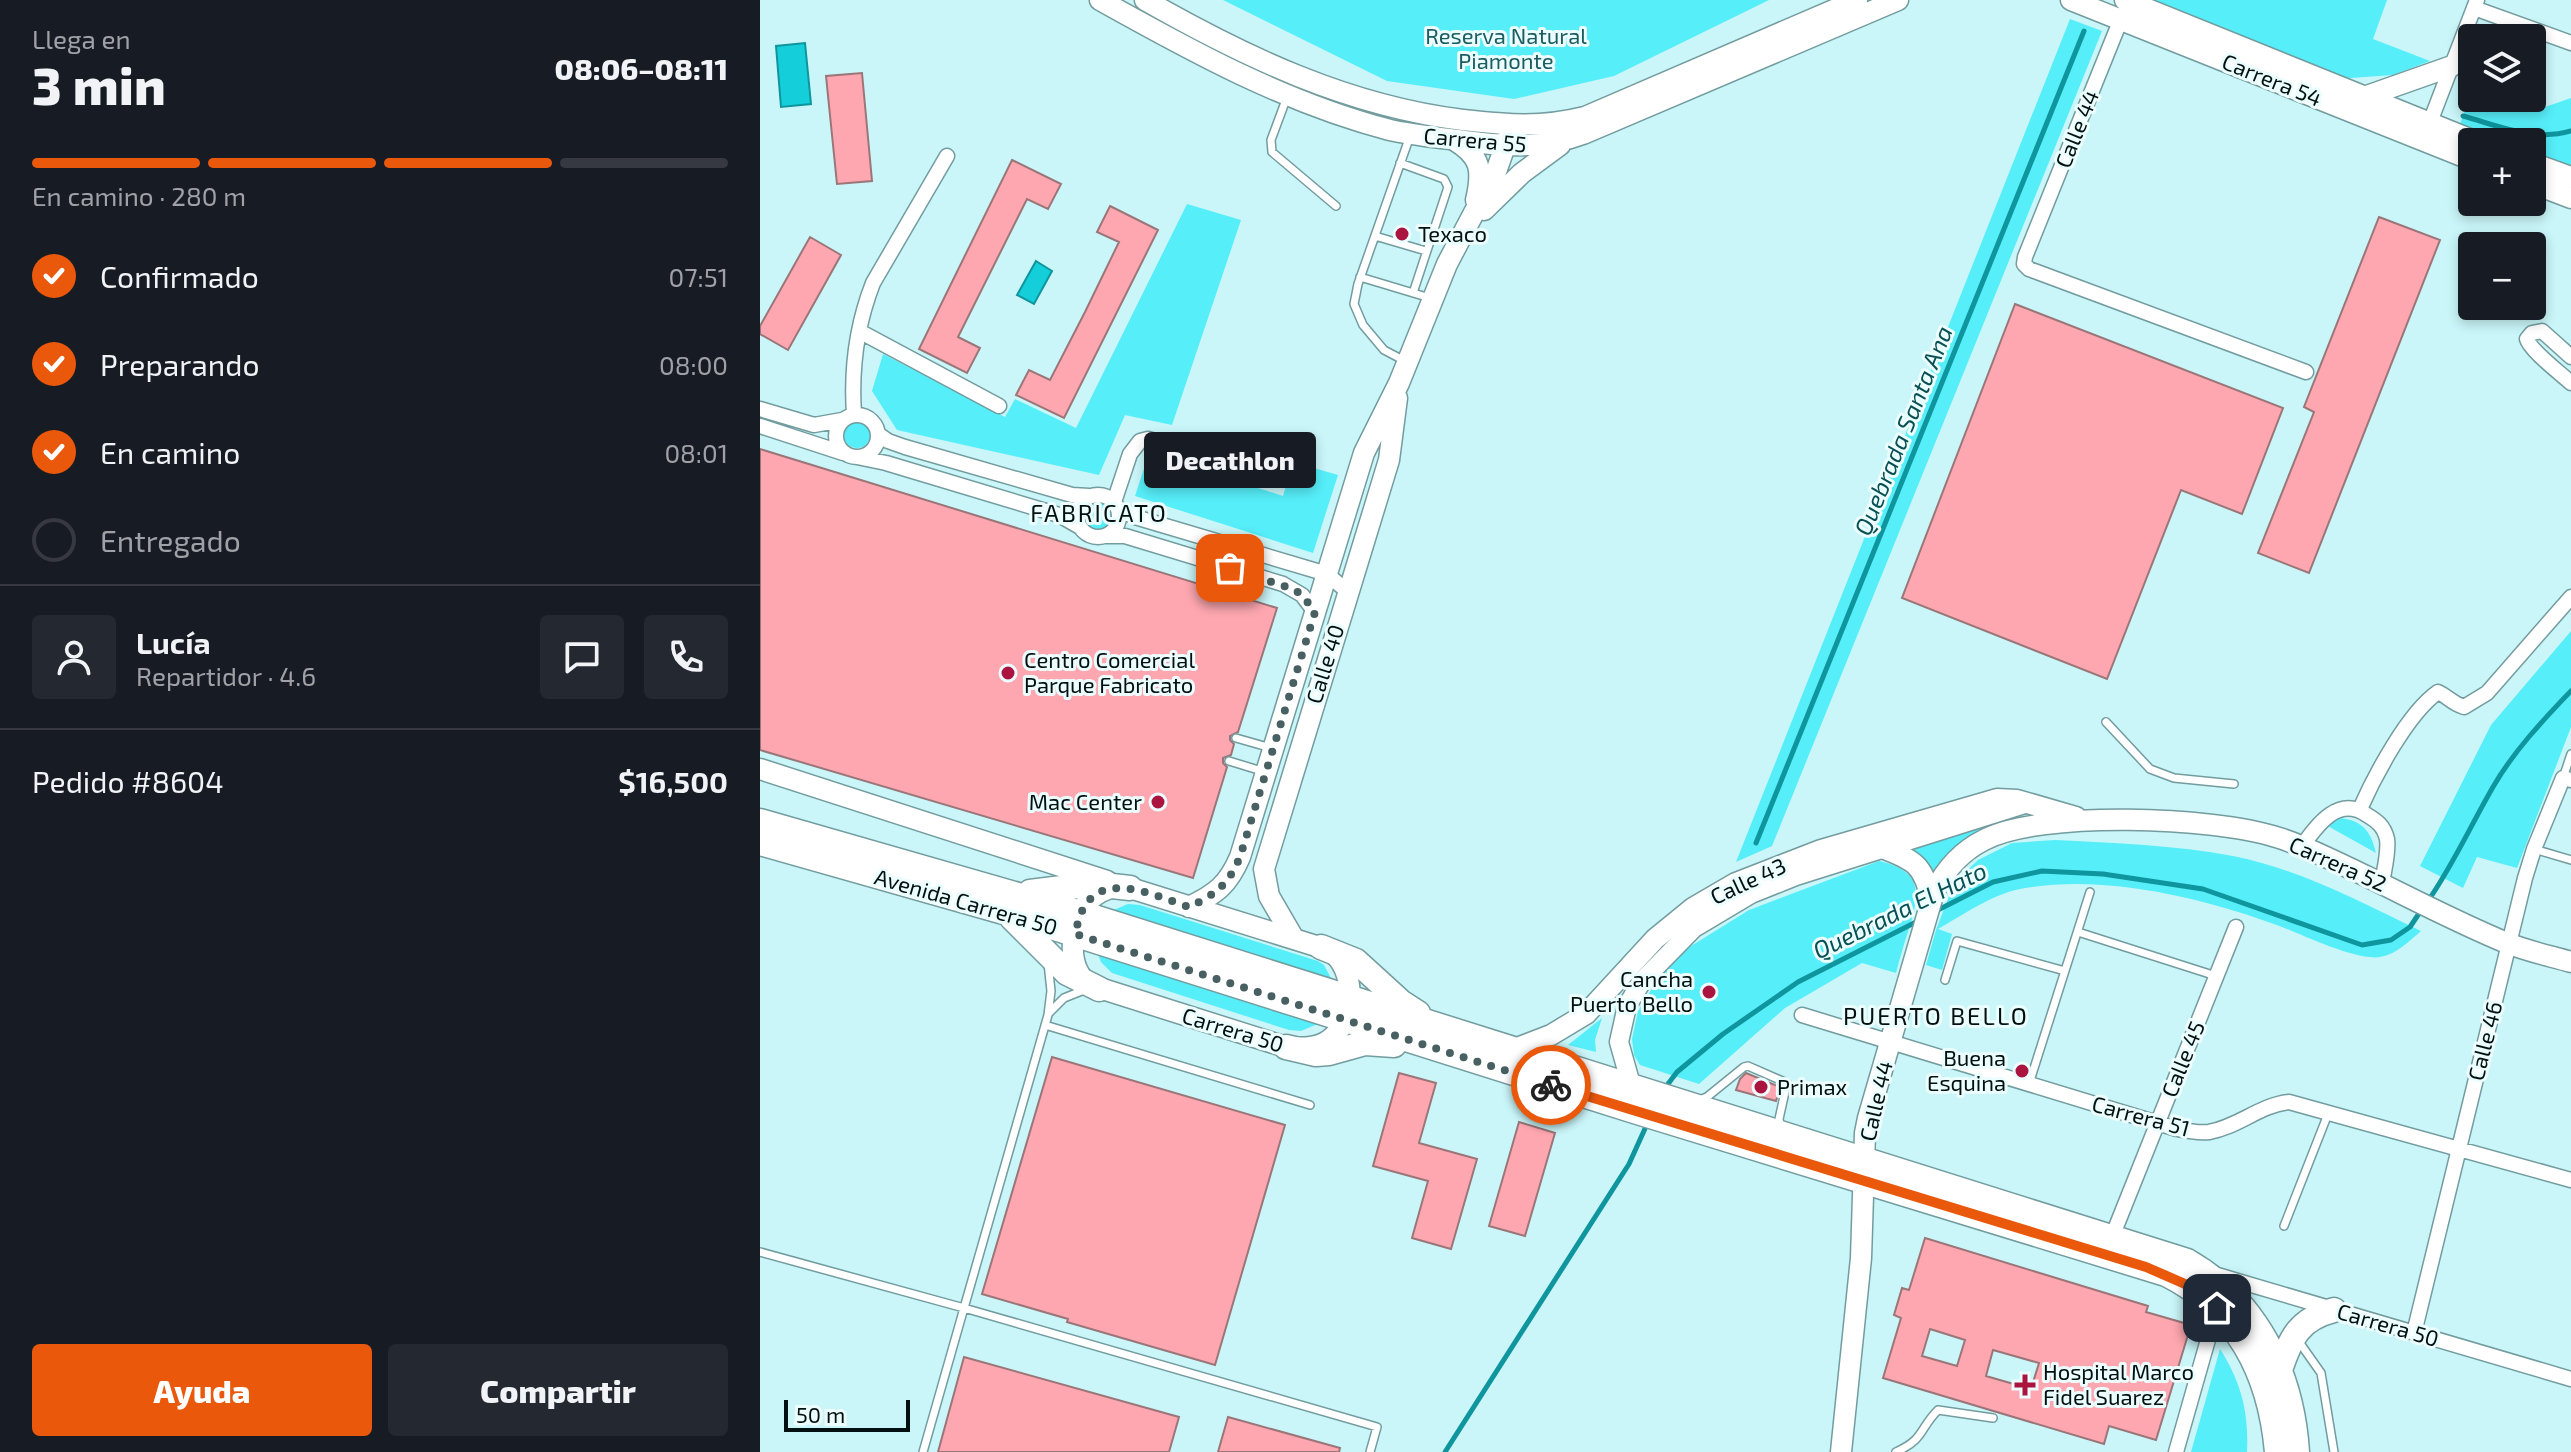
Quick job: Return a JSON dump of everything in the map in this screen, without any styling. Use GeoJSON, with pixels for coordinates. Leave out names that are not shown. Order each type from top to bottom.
{"type":"FeatureCollection","features":[{"type":"Feature","properties":{"kind":"main road","name":"Carrera 55"},"geometry":{"type":"LineString","coordinates":[[1100,0],[1212,63],[1368,124],[1410,134],[1506,147],[1530,147],[1568,140],[1898,0]]}},
{"type":"Feature","properties":{"kind":"main road","name":"Carrera 55"},"geometry":{"type":"LineString","coordinates":[[1145,0],[1211,37],[1345,95],[1420,114],[1512,126],[1552,125],[1585,117],[1857,0]]}},
{"type":"Feature","properties":{"kind":"main road","name":"Carrera 54"},"geometry":{"type":"LineString","coordinates":[[2071,0],[2124,7],[2364,97],[2458,152]]}},
{"type":"Feature","properties":{"kind":"main road","name":"Carrera 54"},"geometry":{"type":"LineString","coordinates":[[2124,7],[2426,133],[2458,139]]}},
{"type":"Feature","properties":{"kind":"main road"},"geometry":{"type":"LineString","coordinates":[[2364,97],[2452,66]]}},
{"type":"Feature","properties":{"kind":"main road","name":"Calle 40"},"geometry":{"type":"LineString","coordinates":[[1189,907],[1217,892],[1231,876],[1240,857],[1364,453],[1407,362],[1422,296],[1494,177],[1512,126]]}},
{"type":"Feature","properties":{"kind":"main road"},"geometry":{"type":"LineString","coordinates":[[1454,140],[1471,152],[1480,171],[1479,187],[1462,234]]}},
{"type":"Feature","properties":{"kind":"main road"},"geometry":{"type":"LineString","coordinates":[[1462,234],[1522,173],[1568,140]]}},
{"type":"Feature","properties":{"kind":"main road"},"geometry":{"type":"LineString","coordinates":[[2546,168],[2571,177]]}},
{"type":"Feature","properties":{"kind":"main road"},"geometry":{"type":"LineString","coordinates":[[2546,188],[2571,198]]}},
{"type":"Feature","properties":{"kind":"main road","name":"Calle 40"},"geometry":{"type":"LineString","coordinates":[[1294,939],[1269,896],[1264,869],[1389,460],[1399,383]]}},
{"type":"Feature","properties":{"kind":"main road"},"geometry":{"type":"LineString","coordinates":[[760,769],[1321,947],[1356,961],[1449,1041]]}},
{"type":"Feature","properties":{"kind":"main road","name":"Calle 43"},"geometry":{"type":"LineString","coordinates":[[1512,1050],[1551,1035],[1581,1018],[1655,939],[1693,908],[1736,883],[1821,850],[2005,798],[2092,821]]}},
{"type":"Feature","properties":{"kind":"main road","name":"Avenida Carrera 50"},"geometry":{"type":"LineString","coordinates":[[760,821],[1346,1009],[1635,1097]]}},
{"type":"Feature","properties":{"kind":"main road","name":"Carrera 52"},"geometry":{"type":"LineString","coordinates":[[2092,821],[2217,825],[2275,836],[2509,944],[2571,962]]}},
{"type":"Feature","properties":{"kind":"main road","name":"Calle 44"},"geometry":{"type":"LineString","coordinates":[[1841,1452],[1861,1258],[1868,1118],[1931,900],[1938,884],[1956,861],[1983,840],[2021,827],[2092,821]]}},
{"type":"Feature","properties":{"kind":"main road","name":"Avenida Carrera 50"},"geometry":{"type":"LineString","coordinates":[[760,843],[1011,903]]}},
{"type":"Feature","properties":{"kind":"main road"},"geometry":{"type":"LineString","coordinates":[[1882,848],[1914,862],[1926,878],[1931,900]]}},
{"type":"Feature","properties":{"kind":"main road"},"geometry":{"type":"LineString","coordinates":[[1099,989],[1073,977],[1046,953],[1011,903],[1094,884],[1130,888]]}},
{"type":"Feature","properties":{"kind":"main road"},"geometry":{"type":"LineString","coordinates":[[1099,989],[1083,980],[1076,969],[1073,949],[1078,924],[1092,897],[1110,888],[1130,888]]}},
{"type":"Feature","properties":{"kind":"main road"},"geometry":{"type":"LineString","coordinates":[[1321,947],[1337,955],[1346,968],[1350,982],[1346,1009]]}},
{"type":"Feature","properties":{"kind":"main road","name":"Carrera 50"},"geometry":{"type":"LineString","coordinates":[[1099,989],[1286,1047],[1305,1049],[1328,1041],[1338,1032],[1346,1009]]}},
{"type":"Feature","properties":{"kind":"main road"},"geometry":{"type":"LineString","coordinates":[[1286,1047],[1316,1054],[1374,1042],[1449,1041]]}},
{"type":"Feature","properties":{"kind":"main road","name":"Avenida Carrera 50"},"geometry":{"type":"LineString","coordinates":[[1449,1041],[1512,1050],[1683,1115],[1864,1171],[2146,1267],[2185,1284],[2217,1308],[2253,1359],[2269,1402],[2277,1452]]}},
{"type":"Feature","properties":{"kind":"main road","name":"Avenida Carrera 50"},"geometry":{"type":"LineString","coordinates":[[1683,1115],[1783,1134],[1864,1171],[2112,1237],[2168,1254],[2205,1272],[2246,1310],[2263,1334],[2280,1370],[2292,1410],[2297,1452]]}},
{"type":"Feature","properties":{"kind":"main road"},"geometry":{"type":"LineString","coordinates":[[2280,1370],[2294,1335],[2309,1319],[2334,1310]]}},
{"type":"Feature","properties":{"kind":"street"},"geometry":{"type":"LineString","coordinates":[[2426,133],[2476,4],[2571,43]]}},
{"type":"Feature","properties":{"kind":"street","name":"Calle 44"},"geometry":{"type":"LineString","coordinates":[[2124,7],[2024,264],[2029,269],[2306,372]]}},
{"type":"Feature","properties":{"kind":"street"},"geometry":{"type":"LineString","coordinates":[[760,409],[814,425],[848,417],[868,417],[878,434],[878,441],[870,453],[850,455],[839,447],[835,433],[848,417],[859,331],[873,283],[947,156]]}},
{"type":"Feature","properties":{"kind":"street"},"geometry":{"type":"LineString","coordinates":[[859,331],[999,406]]}},
{"type":"Feature","properties":{"kind":"street"},"geometry":{"type":"LineString","coordinates":[[2571,357],[2542,331],[2532,333],[2527,339],[2529,347],[2571,383]]}},
{"type":"Feature","properties":{"kind":"street"},"geometry":{"type":"LineString","coordinates":[[760,426],[1059,515],[1091,536],[1125,536],[1283,584],[1302,595],[1315,612]]}},
{"type":"Feature","properties":{"kind":"street"},"geometry":{"type":"LineString","coordinates":[[878,434],[897,445],[1072,495],[1103,495],[1135,517],[1327,574],[1348,592]]}},
{"type":"Feature","properties":{"kind":"street"},"geometry":{"type":"LineString","coordinates":[[1105,536],[1116,528],[1120,514],[1116,505],[1130,454],[1140,441],[1148,439],[1279,479]]}},
{"type":"Feature","properties":{"kind":"street"},"geometry":{"type":"LineString","coordinates":[[1080,527],[1077,513],[1083,500],[1089,496]]}},
{"type":"Feature","properties":{"kind":"street"},"geometry":{"type":"LineString","coordinates":[[2360,809],[2394,746],[2428,699],[2438,692],[2452,703],[2464,707],[2487,693],[2571,597]]}},
{"type":"Feature","properties":{"kind":"street","name":"Calle 46"},"geometry":{"type":"LineString","coordinates":[[2414,1333],[2534,849],[2567,779]]}},
{"type":"Feature","properties":{"kind":"street","name":"Calle 43"},"geometry":{"type":"LineString","coordinates":[[1635,1097],[1619,1042],[1624,1016],[1634,992],[1675,945],[1711,915],[1751,894],[1796,876],[2028,803]]}},
{"type":"Feature","properties":{"kind":"street"},"geometry":{"type":"LineString","coordinates":[[2302,846],[2319,822],[2337,810],[2360,809],[2381,824],[2387,840],[2382,883]]}},
{"type":"Feature","properties":{"kind":"street","name":"Calle 45"},"geometry":{"type":"LineString","coordinates":[[2112,1237],[2236,927]]}},
{"type":"Feature","properties":{"kind":"street","name":"Carrera 51"},"geometry":{"type":"LineString","coordinates":[[1802,1015],[2177,1129],[2208,1132],[2221,1129],[2265,1107],[2289,1102],[2571,1180]]}},
{"type":"Feature","properties":{"kind":"street","name":"Carrera 50"},"geometry":{"type":"LineString","coordinates":[[2205,1272],[2571,1379]]}},
{"type":"Feature","properties":{"kind":"street"},"geometry":{"type":"LineString","coordinates":[[2176,1452],[2217,1308]]}},
{"type":"Feature","properties":{"kind":"lane"},"geometry":{"type":"LineString","coordinates":[[1288,95],[1271,140],[1272,152],[1336,206]]}},
{"type":"Feature","properties":{"kind":"lane"},"geometry":{"type":"LineString","coordinates":[[1407,362],[1384,350],[1375,341],[1363,325],[1354,304],[1360,277],[1410,134]]}},
{"type":"Feature","properties":{"kind":"lane"},"geometry":{"type":"LineString","coordinates":[[1360,277],[1422,296],[1426,251],[1448,187],[1444,179],[1400,163]]}},
{"type":"Feature","properties":{"kind":"lane"},"geometry":{"type":"LineString","coordinates":[[1432,233],[1462,234]]}},
{"type":"Feature","properties":{"kind":"lane"},"geometry":{"type":"LineString","coordinates":[[1375,236],[1426,251]]}},
{"type":"Feature","properties":{"kind":"lane"},"geometry":{"type":"LineString","coordinates":[[2106,722],[2150,769],[2174,778],[2234,784]]}},
{"type":"Feature","properties":{"kind":"lane"},"geometry":{"type":"LineString","coordinates":[[1236,738],[1273,748]]}},
{"type":"Feature","properties":{"kind":"lane","name":"Calle 46"},"geometry":{"type":"LineString","coordinates":[[2567,779],[2571,754]]}},
{"type":"Feature","properties":{"kind":"lane"},"geometry":{"type":"LineString","coordinates":[[1229,761],[1266,772]]}},
{"type":"Feature","properties":{"kind":"lane"},"geometry":{"type":"LineString","coordinates":[[2534,849],[2571,860]]}},
{"type":"Feature","properties":{"kind":"lane"},"geometry":{"type":"LineString","coordinates":[[2029,1084],[2090,892]]}},
{"type":"Feature","properties":{"kind":"lane"},"geometry":{"type":"LineString","coordinates":[[2078,932],[2216,976]]}},
{"type":"Feature","properties":{"kind":"lane"},"geometry":{"type":"LineString","coordinates":[[1945,980],[1957,941],[2065,971]]}},
{"type":"Feature","properties":{"kind":"lane"},"geometry":{"type":"LineString","coordinates":[[923,1452],[1048,1015],[1051,991],[1046,953]]}},
{"type":"Feature","properties":{"kind":"lane"},"geometry":{"type":"LineString","coordinates":[[1048,1015],[1064,998],[1086,989],[1099,989]]}},
{"type":"Feature","properties":{"kind":"lane"},"geometry":{"type":"LineString","coordinates":[[1045,1025],[1310,1105]]}},
{"type":"Feature","properties":{"kind":"lane"},"geometry":{"type":"LineString","coordinates":[[1683,1115],[1748,1066],[1787,1083],[1779,1119],[1783,1134]]}},
{"type":"Feature","properties":{"kind":"lane"},"geometry":{"type":"LineString","coordinates":[[2284,1226],[2329,1112]]}},
{"type":"Feature","properties":{"kind":"lane"},"geometry":{"type":"LineString","coordinates":[[760,1252],[1377,1427],[1370,1452]]}},
{"type":"Feature","properties":{"kind":"lane"},"geometry":{"type":"LineString","coordinates":[[2294,1335],[2321,1373],[2334,1452]]}},
{"type":"Feature","properties":{"kind":"lane"},"geometry":{"type":"LineString","coordinates":[[1896,1452],[1920,1438],[1930,1418],[1938,1410],[1993,1418]]}},
{"type":"Feature","properties":{"kind":"green space","name":"Reserva Natural Piamonte"},"geometry":{"type":"Polygon","coordinates":[[[1223,0],[1769,0],[1614,76],[1514,99],[1387,81],[1223,0]]]}},
{"type":"Feature","properties":{"kind":"green space"},"geometry":{"type":"Polygon","coordinates":[[[2147,0],[2387,0],[2373,39],[2430,61],[2393,75],[2337,79],[2147,0]]]}},
{"type":"Feature","properties":{"kind":"green space"},"geometry":{"type":"Polygon","coordinates":[[[2070,19],[2102,31],[1772,846],[1736,862],[2070,19]]]}},
{"type":"Feature","properties":{"kind":"green space"},"geometry":{"type":"Polygon","coordinates":[[[2571,98],[2571,172],[2546,162],[2546,128],[2459,127],[2464,112],[2546,112],[2546,107],[2571,98]]]}},
{"type":"Feature","properties":{"kind":"green space"},"geometry":{"type":"Polygon","coordinates":[[[1187,204],[1241,220],[1172,425],[1125,415],[1099,475],[897,430],[872,391],[883,354],[1005,417],[1015,399],[1076,428],[1187,204]]]}},
{"type":"Feature","properties":{"kind":"green space"},"geometry":{"type":"Polygon","coordinates":[[[857,422],[866,426],[870,435],[866,444],[857,448],[848,444],[844,435],[848,426],[857,422]]]}},
{"type":"Feature","properties":{"kind":"green space"},"geometry":{"type":"Polygon","coordinates":[[[1149,453],[1283,496],[1293,462],[1338,475],[1313,553],[1135,496],[1149,453]]]}},
{"type":"Feature","properties":{"kind":"green space"},"geometry":{"type":"Polygon","coordinates":[[[1098,503],[1107,507],[1111,516],[1107,525],[1098,529],[1089,525],[1085,516],[1089,507],[1098,503]]]}},
{"type":"Feature","properties":{"kind":"green space"},"geometry":{"type":"Polygon","coordinates":[[[2571,631],[2571,727],[2517,868],[2477,857],[2463,888],[2420,866],[2491,725],[2571,631]]]}},
{"type":"Feature","properties":{"kind":"green space"},"geometry":{"type":"Polygon","coordinates":[[[2040,815],[1931,884],[1921,859],[1911,848],[2015,817],[2040,815]]]}},
{"type":"Feature","properties":{"kind":"green space"},"geometry":{"type":"Polygon","coordinates":[[[2339,818],[2354,821],[2364,828],[2376,853],[2326,825],[2339,818]]]}},
{"type":"Feature","properties":{"kind":"green space"},"geometry":{"type":"Polygon","coordinates":[[[2055,840],[2189,849],[2258,862],[2329,888],[2421,931],[2392,953],[2370,957],[2331,947],[2252,916],[2187,898],[2119,886],[2052,885],[2020,889],[1998,896],[1938,929],[1952,934],[1942,970],[1926,965],[1936,930],[1954,883],[1978,860],[2012,843],[2055,840]]]}},
{"type":"Feature","properties":{"kind":"green space"},"geometry":{"type":"Polygon","coordinates":[[[1879,861],[1904,871],[1915,885],[1913,916],[1896,973],[1862,963],[1785,1008],[1699,1084],[1640,1065],[1634,1055],[1632,1039],[1638,1011],[1658,979],[1683,951],[1749,910],[1879,861]]]}},
{"type":"Feature","properties":{"kind":"green space"},"geometry":{"type":"Polygon","coordinates":[[[1128,904],[1140,905],[1318,961],[1324,965],[1333,982],[1109,912],[1128,904]]]}},
{"type":"Feature","properties":{"kind":"green space"},"geometry":{"type":"Polygon","coordinates":[[[1097,952],[1320,1023],[1301,1031],[1289,1030],[1112,973],[1101,962],[1097,952]]]}},
{"type":"Feature","properties":{"kind":"green space"},"geometry":{"type":"Polygon","coordinates":[[[1602,1018],[1595,1040],[1596,1052],[1568,1045],[1602,1018]]]}},
{"type":"Feature","properties":{"kind":"green space"},"geometry":{"type":"Polygon","coordinates":[[[2220,1349],[2242,1398],[2247,1424],[2247,1452],[2191,1452],[2220,1349]]]}},
{"type":"Feature","properties":{"kind":"shaded area"},"geometry":{"type":"Polygon","coordinates":[[[805,43],[811,104],[781,107],[776,46],[805,43]]]}},
{"type":"Feature","properties":{"kind":"shaded area"},"geometry":{"type":"Polygon","coordinates":[[[1036,261],[1052,271],[1034,304],[1017,295],[1036,261]]]}},
{"type":"Feature","properties":{"kind":"building"},"geometry":{"type":"Polygon","coordinates":[[[862,73],[872,181],[837,184],[826,76],[862,73]]]}},
{"type":"Feature","properties":{"kind":"building"},"geometry":{"type":"Polygon","coordinates":[[[1012,160],[1061,184],[1048,209],[1027,199],[958,337],[980,348],[967,373],[919,349],[1012,160]]]}},
{"type":"Feature","properties":{"kind":"building"},"geometry":{"type":"Polygon","coordinates":[[[1110,206],[1158,230],[1064,418],[1016,395],[1029,370],[1050,380],[1085,312],[1119,242],[1097,232],[1110,206]]]}},
{"type":"Feature","properties":{"kind":"building"},"geometry":{"type":"Polygon","coordinates":[[[2379,217],[2440,240],[2309,573],[2258,553],[2314,412],[2304,407],[2379,217]]]}},
{"type":"Feature","properties":{"kind":"building"},"geometry":{"type":"Polygon","coordinates":[[[810,237],[841,255],[788,350],[760,334],[760,326],[810,237]]]}},
{"type":"Feature","properties":{"kind":"building"},"geometry":{"type":"Polygon","coordinates":[[[2015,304],[2283,408],[2242,514],[2181,490],[2107,679],[1902,598],[2015,304]]]}},
{"type":"Feature","properties":{"kind":"building","name":"Centro Comercial Parque Fabricato"},"geometry":{"type":"Polygon","coordinates":[[[760,449],[1277,608],[1238,732],[1230,736],[1234,744],[1231,755],[1223,758],[1227,767],[1193,878],[760,750],[760,449]]]}},
{"type":"Feature","properties":{"kind":"building"},"geometry":{"type":"Polygon","coordinates":[[[1052,1057],[1285,1125],[1215,1365],[982,1294],[1052,1057]]]}},
{"type":"Feature","properties":{"kind":"building"},"geometry":{"type":"Polygon","coordinates":[[[1399,1073],[1436,1083],[1419,1143],[1477,1159],[1451,1249],[1412,1238],[1428,1181],[1373,1166],[1399,1073]]]}},
{"type":"Feature","properties":{"kind":"building","name":"Primax"},"geometry":{"type":"Polygon","coordinates":[[[1746,1073],[1780,1087],[1776,1101],[1736,1090],[1746,1073]]]}},
{"type":"Feature","properties":{"kind":"building"},"geometry":{"type":"Polygon","coordinates":[[[1519,1122],[1555,1133],[1525,1236],[1489,1226],[1519,1122]]]}},
{"type":"Feature","properties":{"kind":"building","name":"Hospital Marco Fidel Suarez"},"geometry":{"type":"Polygon","coordinates":[[[1925,1238],[2148,1306],[2146,1312],[2191,1325],[2156,1440],[2109,1426],[2104,1444],[1883,1378],[1901,1318],[1894,1315],[1902,1288],[1909,1290],[1925,1238]],[[1930,1329],[1922,1356],[1957,1366],[1965,1340],[1930,1329]],[[1993,1350],[1986,1376],[2031,1389],[2039,1363],[1993,1350]]]}},
{"type":"Feature","properties":{"kind":"building"},"geometry":{"type":"Polygon","coordinates":[[[964,1357],[1179,1417],[1169,1452],[938,1452],[964,1357]]]}},
{"type":"Feature","properties":{"kind":"building"},"geometry":{"type":"Polygon","coordinates":[[[1228,1417],[1340,1448],[1339,1452],[1218,1452],[1228,1417]]]}},
{"type":"Feature","properties":{"kind":"waterway","name":"Quebrada Santa Ana"},"geometry":{"type":"LineString","coordinates":[[1756,843],[2084,31]]}},
{"type":"Feature","properties":{"kind":"waterway"},"geometry":{"type":"LineString","coordinates":[[2463,116],[2530,134],[2571,131]]}},
{"type":"Feature","properties":{"kind":"waterway","name":"Quebrada El Hato"},"geometry":{"type":"LineString","coordinates":[[2428,901],[2501,774],[2529,737],[2571,691]]}},
{"type":"Feature","properties":{"kind":"waterway","name":"Quebrada El Hato"},"geometry":{"type":"LineString","coordinates":[[1934,912],[1993,882],[2042,871],[2103,874],[2203,889],[2362,945],[2391,940],[2410,927],[2422,909]]}},
{"type":"Feature","properties":{"kind":"waterway","name":"Quebrada El Hato"},"geometry":{"type":"LineString","coordinates":[[1665,1088],[1677,1072],[1723,1034],[1798,982],[1918,921]]}},
{"type":"Feature","properties":{"kind":"waterway","name":"Quebrada El Hato"},"geometry":{"type":"LineString","coordinates":[[1445,1452],[1629,1164],[1648,1122]]}},
{"type":"Feature","properties":{"kind":"way so far"},"geometry":{"type":"LineString","coordinates":[[1230,568],[1293,589],[1315,612],[1240,857],[1231,876],[1217,892],[1189,907],[1130,888],[1102,891],[1085,906],[1075,934],[1551,1085]]}},
{"type":"Feature","properties":{"kind":"place","name":"Texaco"},"geometry":{"type":"Point","coordinates":[1402,234]}},
{"type":"Feature","properties":{"kind":"place","name":"Decathlon"},"geometry":{"type":"Point","coordinates":[1230,568]}},
{"type":"Feature","properties":{"kind":"place","name":"Centro Comercial Parque Fabricato"},"geometry":{"type":"Point","coordinates":[1008,673]}},
{"type":"Feature","properties":{"kind":"place","name":"Mac Center"},"geometry":{"type":"Point","coordinates":[1158,802]}},
{"type":"Feature","properties":{"kind":"place","name":"Cancha Puerto Bello"},"geometry":{"type":"Point","coordinates":[1709,992]}},
{"type":"Feature","properties":{"kind":"place","name":"Buena Esquina"},"geometry":{"type":"Point","coordinates":[2022,1071]}},
{"type":"Feature","properties":{"kind":"place","name":"Primax"},"geometry":{"type":"Point","coordinates":[1761,1087]}},
{"type":"Feature","properties":{"kind":"place","name":"Hospital Marco Fidel Suarez"},"geometry":{"type":"Point","coordinates":[2025,1385]}},
{"type":"Feature","properties":{"kind":"district","name":"FABRICATO"},"geometry":{"type":"Point","coordinates":[1099,514]}},
{"type":"Feature","properties":{"kind":"district","name":"PUERTO BELLO"},"geometry":{"type":"Point","coordinates":[1936,1017]}},
{"type":"Feature","properties":{"kind":"route"},"geometry":{"type":"LineString","coordinates":[[1551,1085],[2146,1267],[2185,1284],[2217,1308]]}}]}
